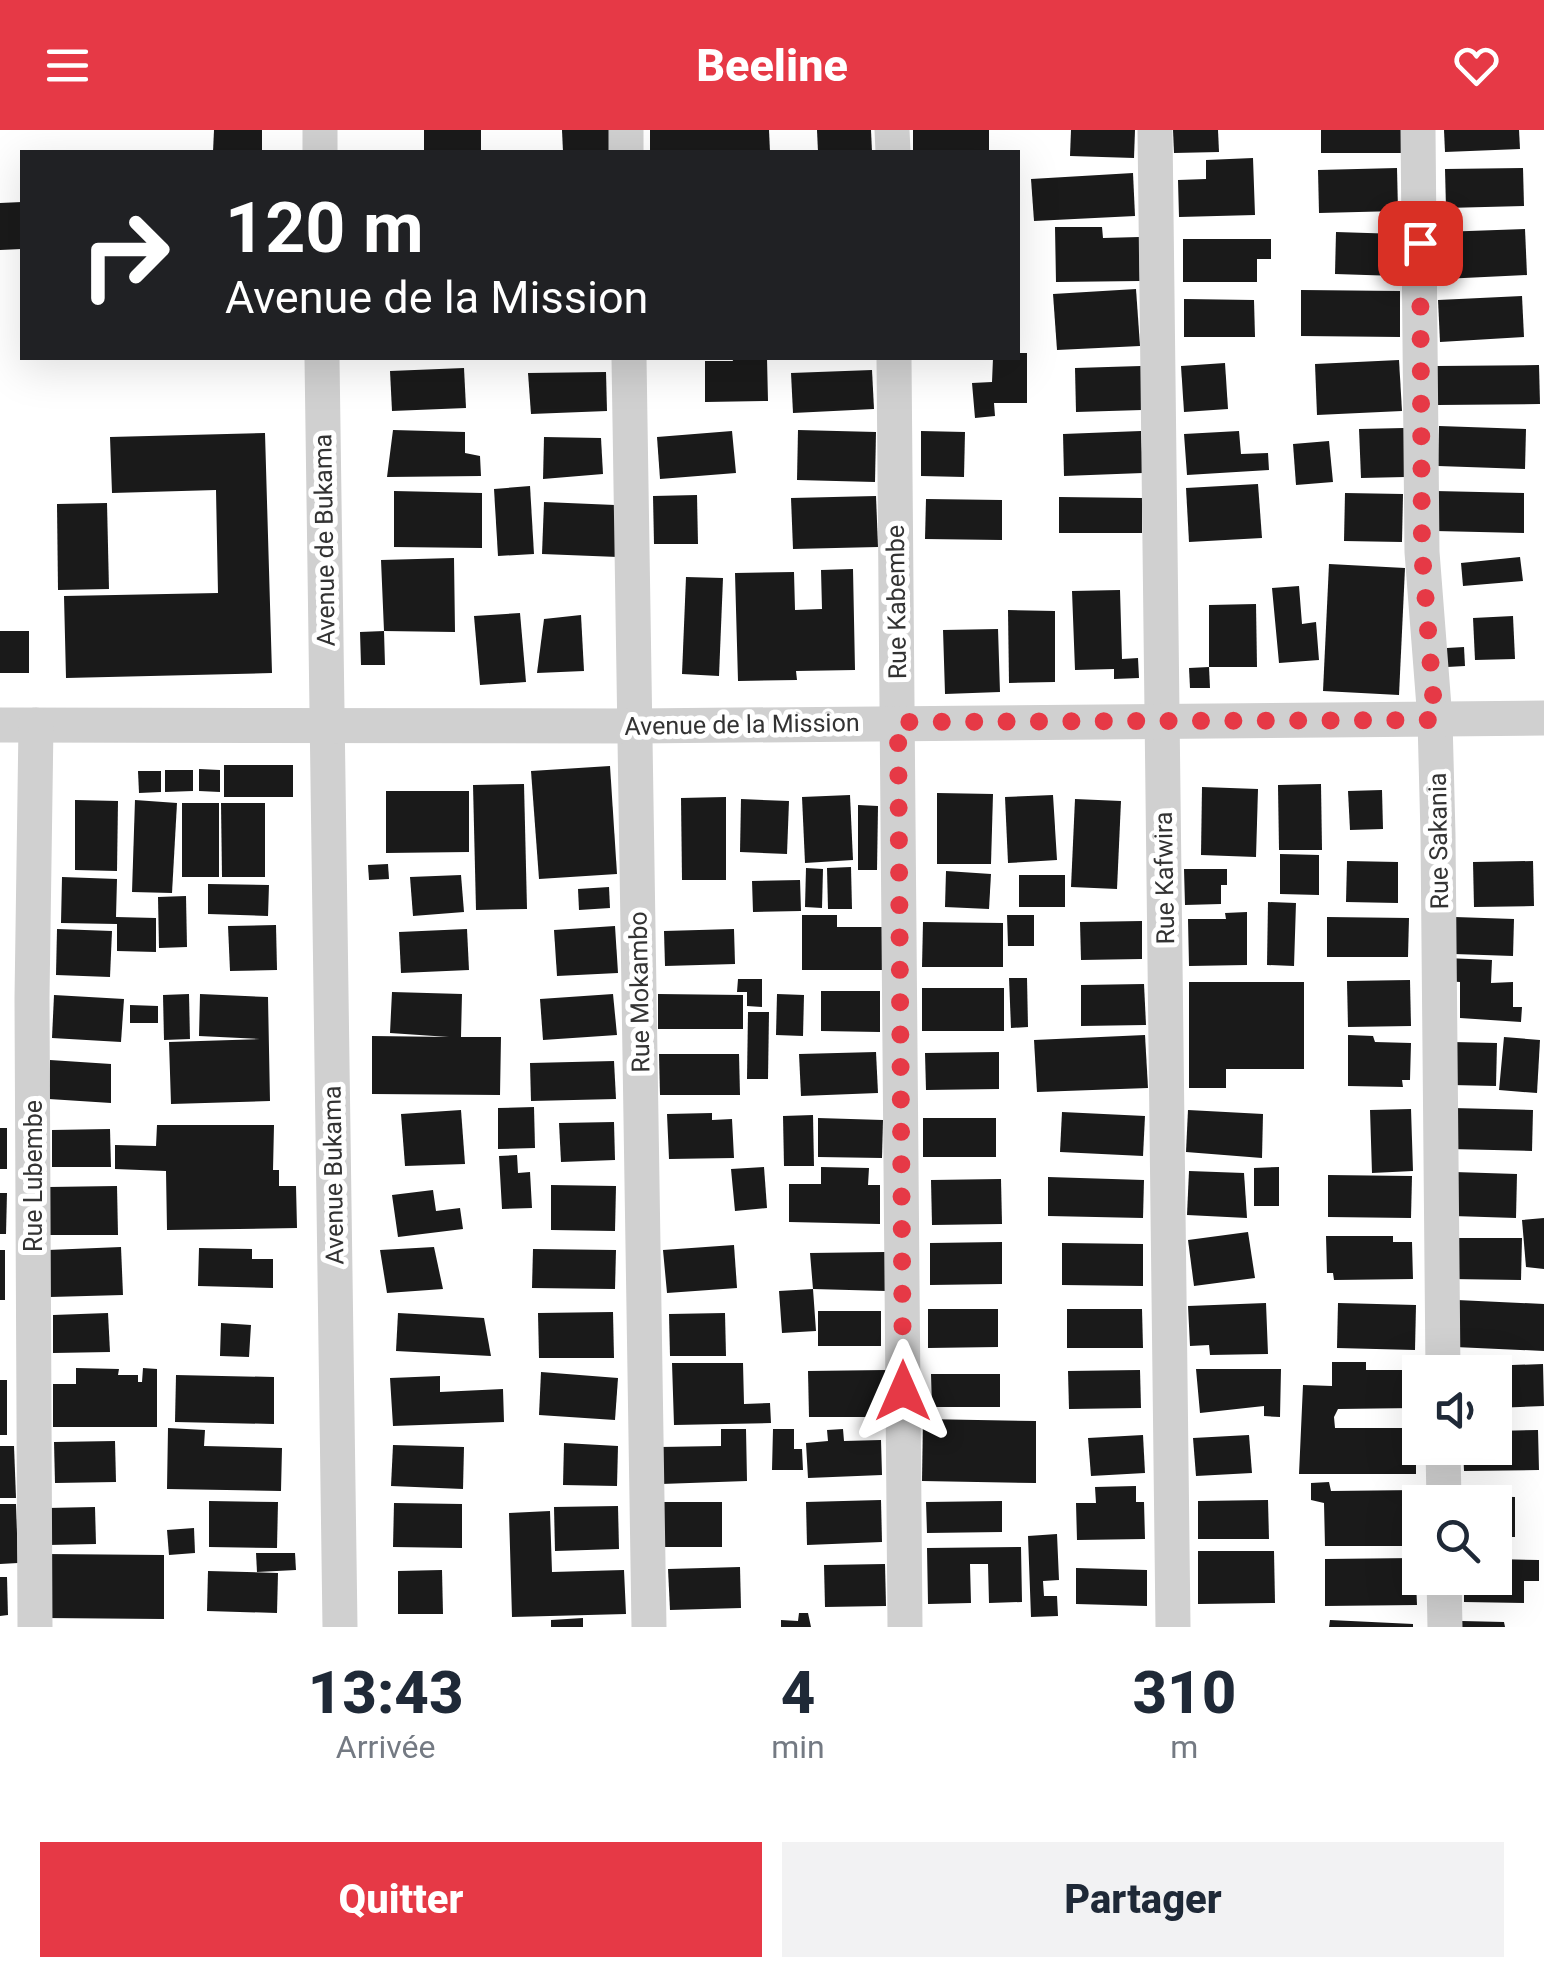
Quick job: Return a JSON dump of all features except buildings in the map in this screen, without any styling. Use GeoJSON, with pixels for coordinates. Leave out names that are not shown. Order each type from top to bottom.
{"type":"FeatureCollection","features":[{"type":"Feature","properties":{"kind":"street","name":"Rue Kafwira"},"geometry":{"type":"LineString","coordinates":[[1155,130],[1173,1627]]}},
{"type":"Feature","properties":{"kind":"street","name":"Rue Sakania"},"geometry":{"type":"LineString","coordinates":[[1418,130],[1422,552],[1435,720],[1443,1355]]}},
{"type":"Feature","properties":{"kind":"street","name":"Avenue de Bukama"},"geometry":{"type":"LineString","coordinates":[[322,360],[326,723]]}},
{"type":"Feature","properties":{"kind":"street","name":"Rue Mokambo"},"geometry":{"type":"LineString","coordinates":[[630,360],[649,1627]]}},
{"type":"Feature","properties":{"kind":"street","name":"Rue Kabembe"},"geometry":{"type":"LineString","coordinates":[[894,360],[905,1627]]}},
{"type":"Feature","properties":{"kind":"street","name":"Avenue de la Mission"},"geometry":{"type":"LineString","coordinates":[[0,725],[635,726],[1544,718]]}},
{"type":"Feature","properties":{"kind":"street","name":"Avenue Bukama"},"geometry":{"type":"LineString","coordinates":[[326,723],[340,1627]]}},
{"type":"Feature","properties":{"kind":"street","name":"Rue Lubembe"},"geometry":{"type":"LineString","coordinates":[[35,1627],[32,998],[36,725]]}},
{"type":"Feature","properties":{"kind":"street"},"geometry":{"type":"LineString","coordinates":[[1444,1595],[1445,1627]]}},
{"type":"Feature","properties":{"kind":"route"},"geometry":{"type":"LineString","coordinates":[[903,1391],[898,722],[1435,720],[1422,552],[1420,243]]}}]}
